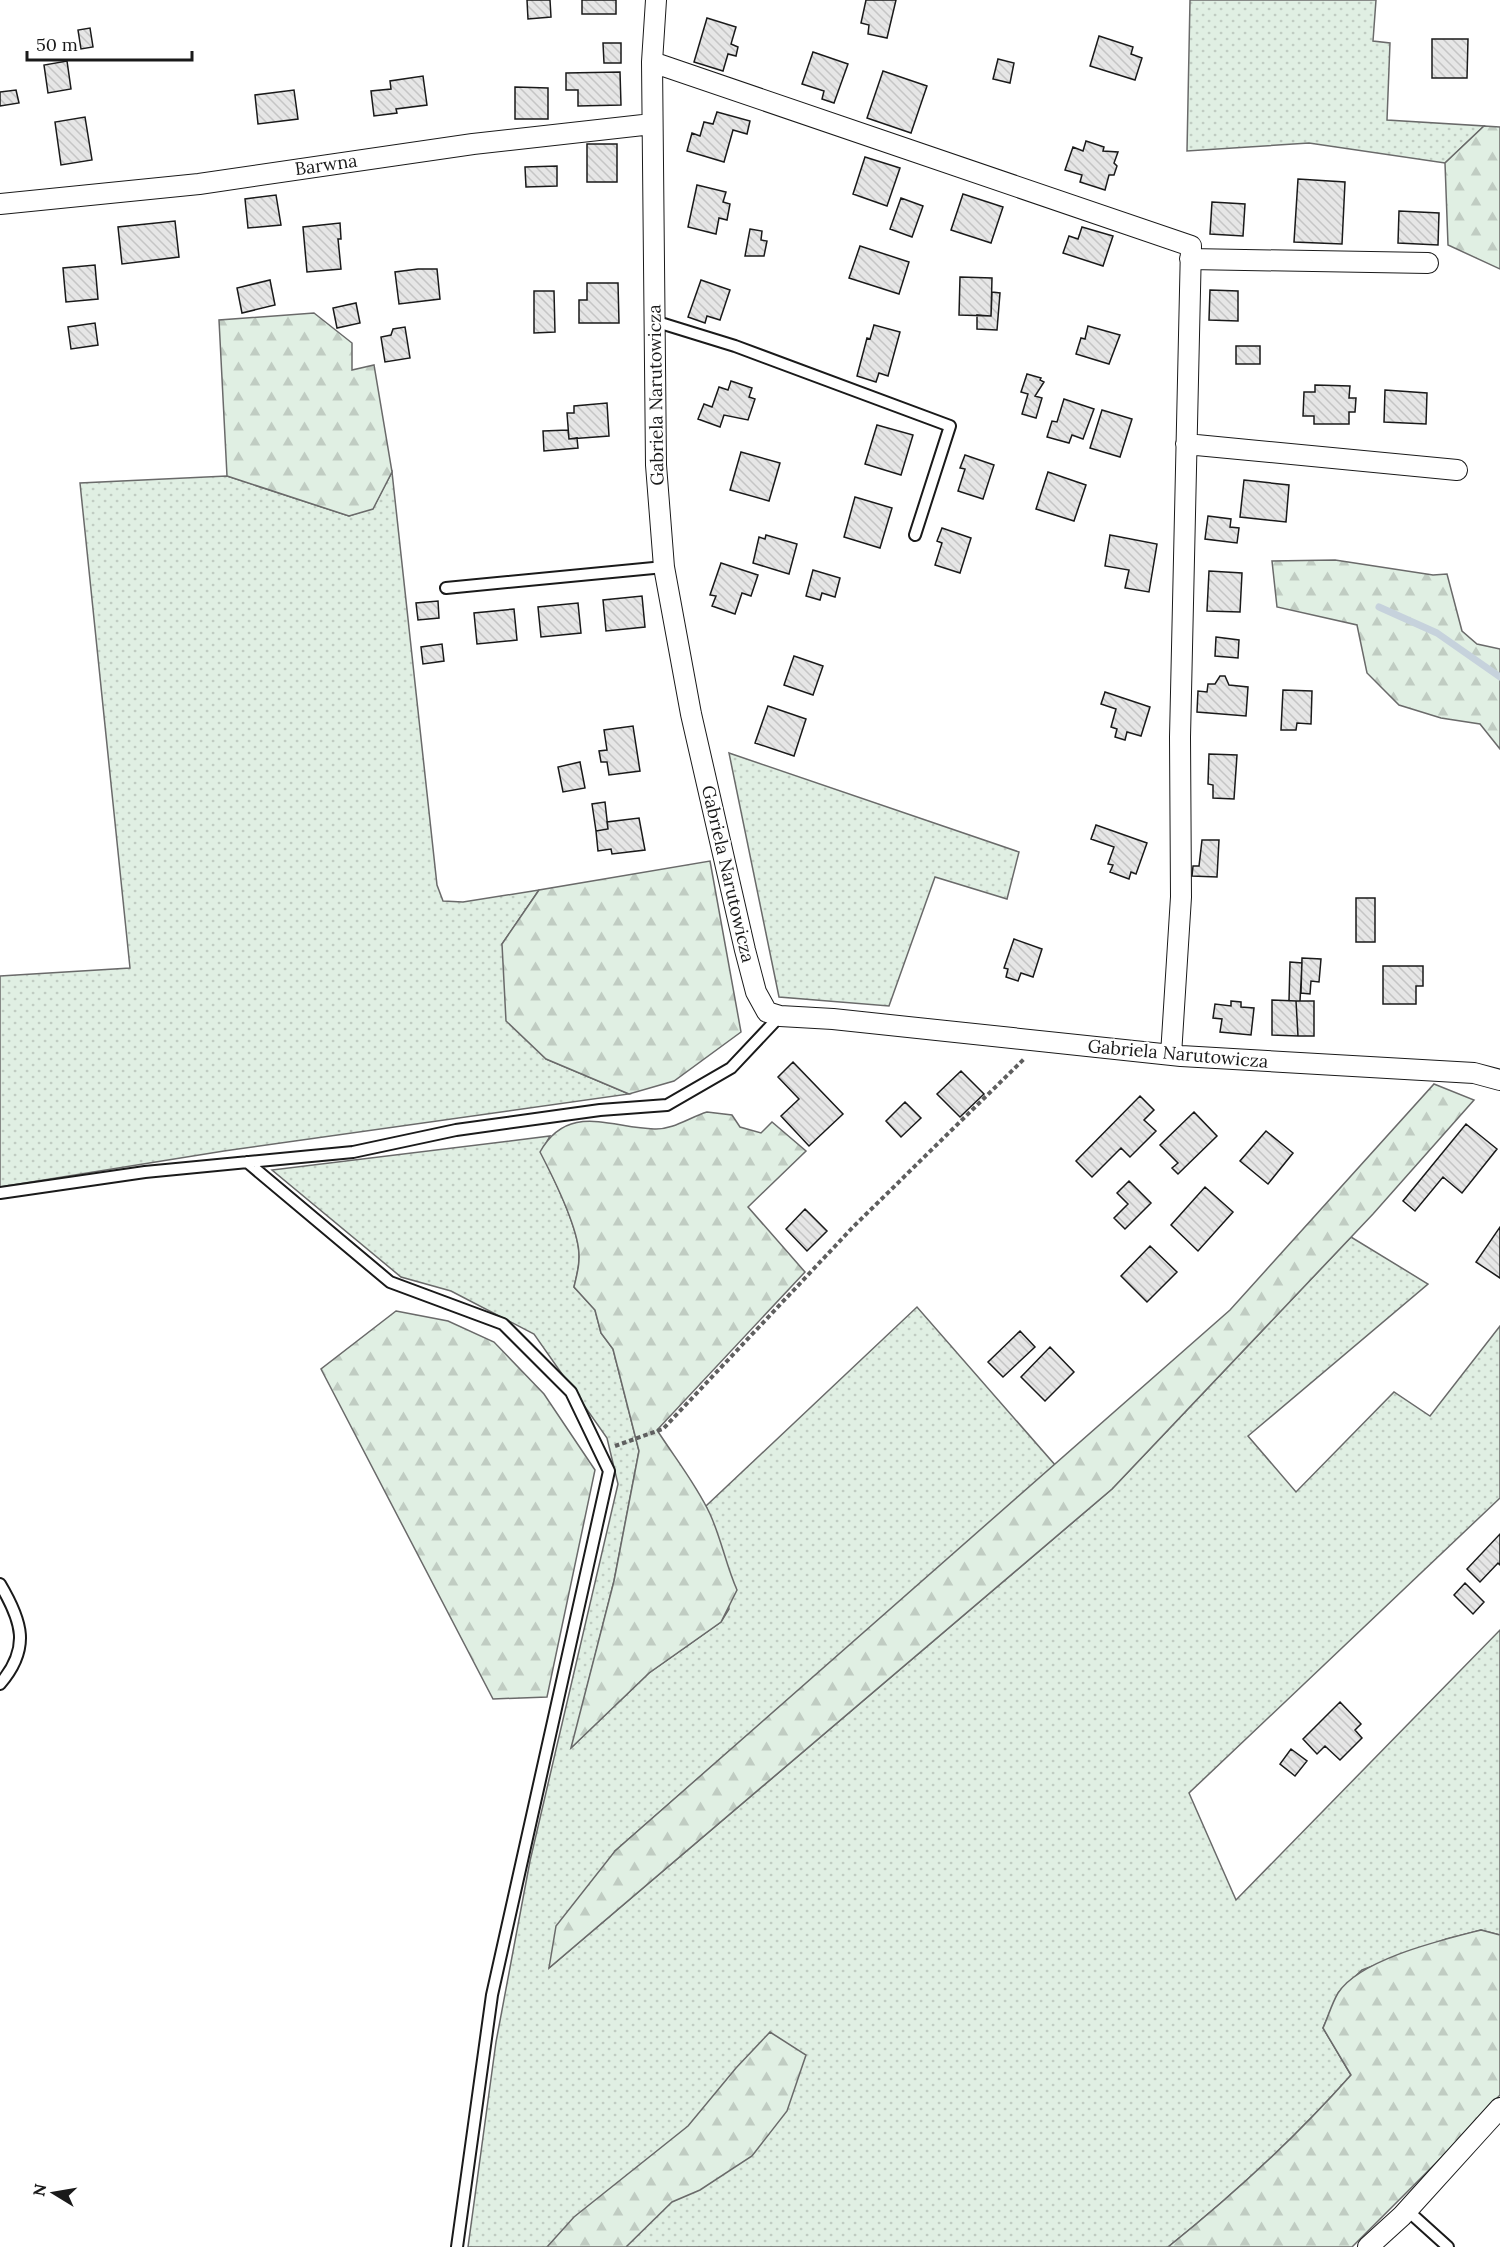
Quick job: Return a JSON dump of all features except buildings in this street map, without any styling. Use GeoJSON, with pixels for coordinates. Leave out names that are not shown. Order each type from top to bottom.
{"type":"FeatureCollection","features":[{"type":"Feature","properties":{"kind":"street","name":"Gabriela Narutowicza"},"geometry":{"type":"LineString","coordinates":[[656,0],[652,62],[656,465],[664,567],[691,714],[745,950],[756,992],[767,1012],[780,1016],[1172,1055],[1474,1073],[1500,1080]]}},
{"type":"Feature","properties":{"kind":"street"},"geometry":{"type":"LineString","coordinates":[[652,62],[1191,246],[1180,737],[1181,897],[1172,1055]]}},
{"type":"Feature","properties":{"kind":"street","name":"Barwna"},"geometry":{"type":"LineString","coordinates":[[0,204],[199,184],[473,144],[652,124]]}},
{"type":"Feature","properties":{"kind":"street"},"geometry":{"type":"LineString","coordinates":[[1190,259],[1428,263]]}},
{"type":"Feature","properties":{"kind":"street"},"geometry":{"type":"LineString","coordinates":[[1186,444],[1457,470]]}},
{"type":"Feature","properties":{"kind":"street"},"geometry":{"type":"LineString","coordinates":[[1368,2247],[1407,2210],[1500,2108]]}},
{"type":"Feature","properties":{"kind":"lane"},"geometry":{"type":"LineString","coordinates":[[654,321],[735,346],[950,426],[915,535]]}},
{"type":"Feature","properties":{"kind":"lane"},"geometry":{"type":"LineString","coordinates":[[446,588],[664,567]]}},
{"type":"Feature","properties":{"kind":"lane"},"geometry":{"type":"LineString","coordinates":[[0,1193],[145,1172],[353,1152],[456,1131],[589,1111],[667,1105],[731,1068],[780,1016]]}},
{"type":"Feature","properties":{"kind":"lane"},"geometry":{"type":"LineString","coordinates":[[247,1162],[390,1282],[503,1324],[571,1392],[609,1471],[492,1995],[457,2247]]}},
{"type":"Feature","properties":{"kind":"lane"},"geometry":{"type":"LineString","coordinates":[[0,1584],[17,1612],[21,1640],[12,1669],[0,1684]]}},
{"type":"Feature","properties":{"kind":"lane"},"geometry":{"type":"LineString","coordinates":[[1407,2210],[1448,2247]]}},
{"type":"Feature","properties":{"kind":"path"},"geometry":{"type":"LineString","coordinates":[[600,1452],[663,1429],[854,1226],[1042,1041]]}},
{"type":"Feature","properties":{"kind":"green space"},"geometry":{"type":"Polygon","coordinates":[[[1190,0],[1376,0],[1373,41],[1390,43],[1387,120],[1484,126],[1445,163],[1309,143],[1187,151],[1190,0]]]}},
{"type":"Feature","properties":{"kind":"green space"},"geometry":{"type":"Polygon","coordinates":[[[1484,126],[1500,127],[1500,269],[1448,245],[1445,163],[1484,126]]]}},
{"type":"Feature","properties":{"kind":"green space"},"geometry":{"type":"Polygon","coordinates":[[[314,313],[352,343],[352,370],[374,365],[392,472],[373,509],[349,516],[227,476],[219,320],[314,313]]]}},
{"type":"Feature","properties":{"kind":"green space"},"geometry":{"type":"Polygon","coordinates":[[[392,472],[437,885],[443,901],[463,902],[539,890],[502,944],[546,1059],[629,1094],[224,1151],[0,1187],[0,976],[130,968],[80,483],[227,476],[349,516],[373,508],[392,472]]]}},
{"type":"Feature","properties":{"kind":"green space"},"geometry":{"type":"Polygon","coordinates":[[[1335,560],[1433,575],[1447,574],[1462,631],[1477,644],[1500,649],[1500,749],[1480,724],[1441,718],[1399,705],[1367,673],[1357,625],[1277,607],[1272,561],[1335,560]]]}},
{"type":"Feature","properties":{"kind":"green space"},"geometry":{"type":"Polygon","coordinates":[[[729,753],[1019,852],[1007,899],[935,877],[889,1006],[779,997],[729,753]]]}},
{"type":"Feature","properties":{"kind":"green space"},"geometry":{"type":"Polygon","coordinates":[[[710,861],[741,1032],[674,1081],[629,1094],[546,1059],[506,1021],[502,944],[539,890],[710,861]]]}},
{"type":"Feature","properties":{"kind":"green space"},"geometry":{"type":"Polygon","coordinates":[[[1434,1084],[1474,1100],[1373,1214],[1112,1489],[549,1968],[556,1926],[615,1851],[1230,1310],[1434,1084]]]}},
{"type":"Feature","properties":{"kind":"green space"},"geometry":{"type":"Polygon","coordinates":[[[707,1112],[732,1115],[740,1127],[761,1133],[772,1122],[806,1151],[748,1207],[805,1272],[657,1430],[692,1482],[710,1514],[737,1590],[721,1622],[649,1673],[571,1748],[614,1581],[639,1451],[613,1349],[601,1333],[595,1310],[574,1287],[579,1259],[576,1234],[540,1152],[551,1137],[564,1127],[577,1122],[591,1121],[661,1129],[707,1112]]]}},
{"type":"Feature","properties":{"kind":"green space"},"geometry":{"type":"Polygon","coordinates":[[[550,1136],[541,1152],[576,1234],[579,1259],[574,1287],[595,1310],[601,1333],[613,1349],[639,1451],[614,1581],[572,1747],[649,1673],[721,1622],[729,1609],[724,1561],[706,1506],[917,1307],[1056,1466],[615,1851],[549,1968],[1112,1489],[1351,1237],[1428,1284],[1248,1436],[1296,1492],[1394,1392],[1430,1416],[1500,1326],[1500,1498],[1189,1793],[1236,1900],[1500,1630],[1500,1935],[1481,1930],[1446,1939],[1362,1970],[1339,1992],[1323,2028],[1351,2075],[1263,2165],[1168,2247],[468,2247],[496,2042],[530,1861],[618,1484],[607,1438],[534,1334],[451,1291],[401,1277],[272,1170],[550,1136]]]}},
{"type":"Feature","properties":{"kind":"green space"},"geometry":{"type":"Polygon","coordinates":[[[396,1311],[448,1321],[494,1342],[544,1394],[595,1470],[547,1697],[493,1699],[321,1369],[396,1311]]]}},
{"type":"Feature","properties":{"kind":"green space"},"geometry":{"type":"Polygon","coordinates":[[[1481,1930],[1500,1935],[1500,2095],[1447,2152],[1352,2247],[1168,2247],[1263,2165],[1351,2075],[1323,2028],[1338,1993],[1349,1981],[1364,1970],[1403,1952],[1481,1930]]]}},
{"type":"Feature","properties":{"kind":"green space"},"geometry":{"type":"Polygon","coordinates":[[[770,2032],[806,2055],[787,2111],[752,2156],[700,2190],[672,2202],[626,2247],[547,2247],[574,2217],[688,2126],[736,2068],[770,2032]]]}},
{"type":"Feature","properties":{"kind":"waterway"},"geometry":{"type":"LineString","coordinates":[[1379,607],[1437,633],[1500,677]]}}]}
